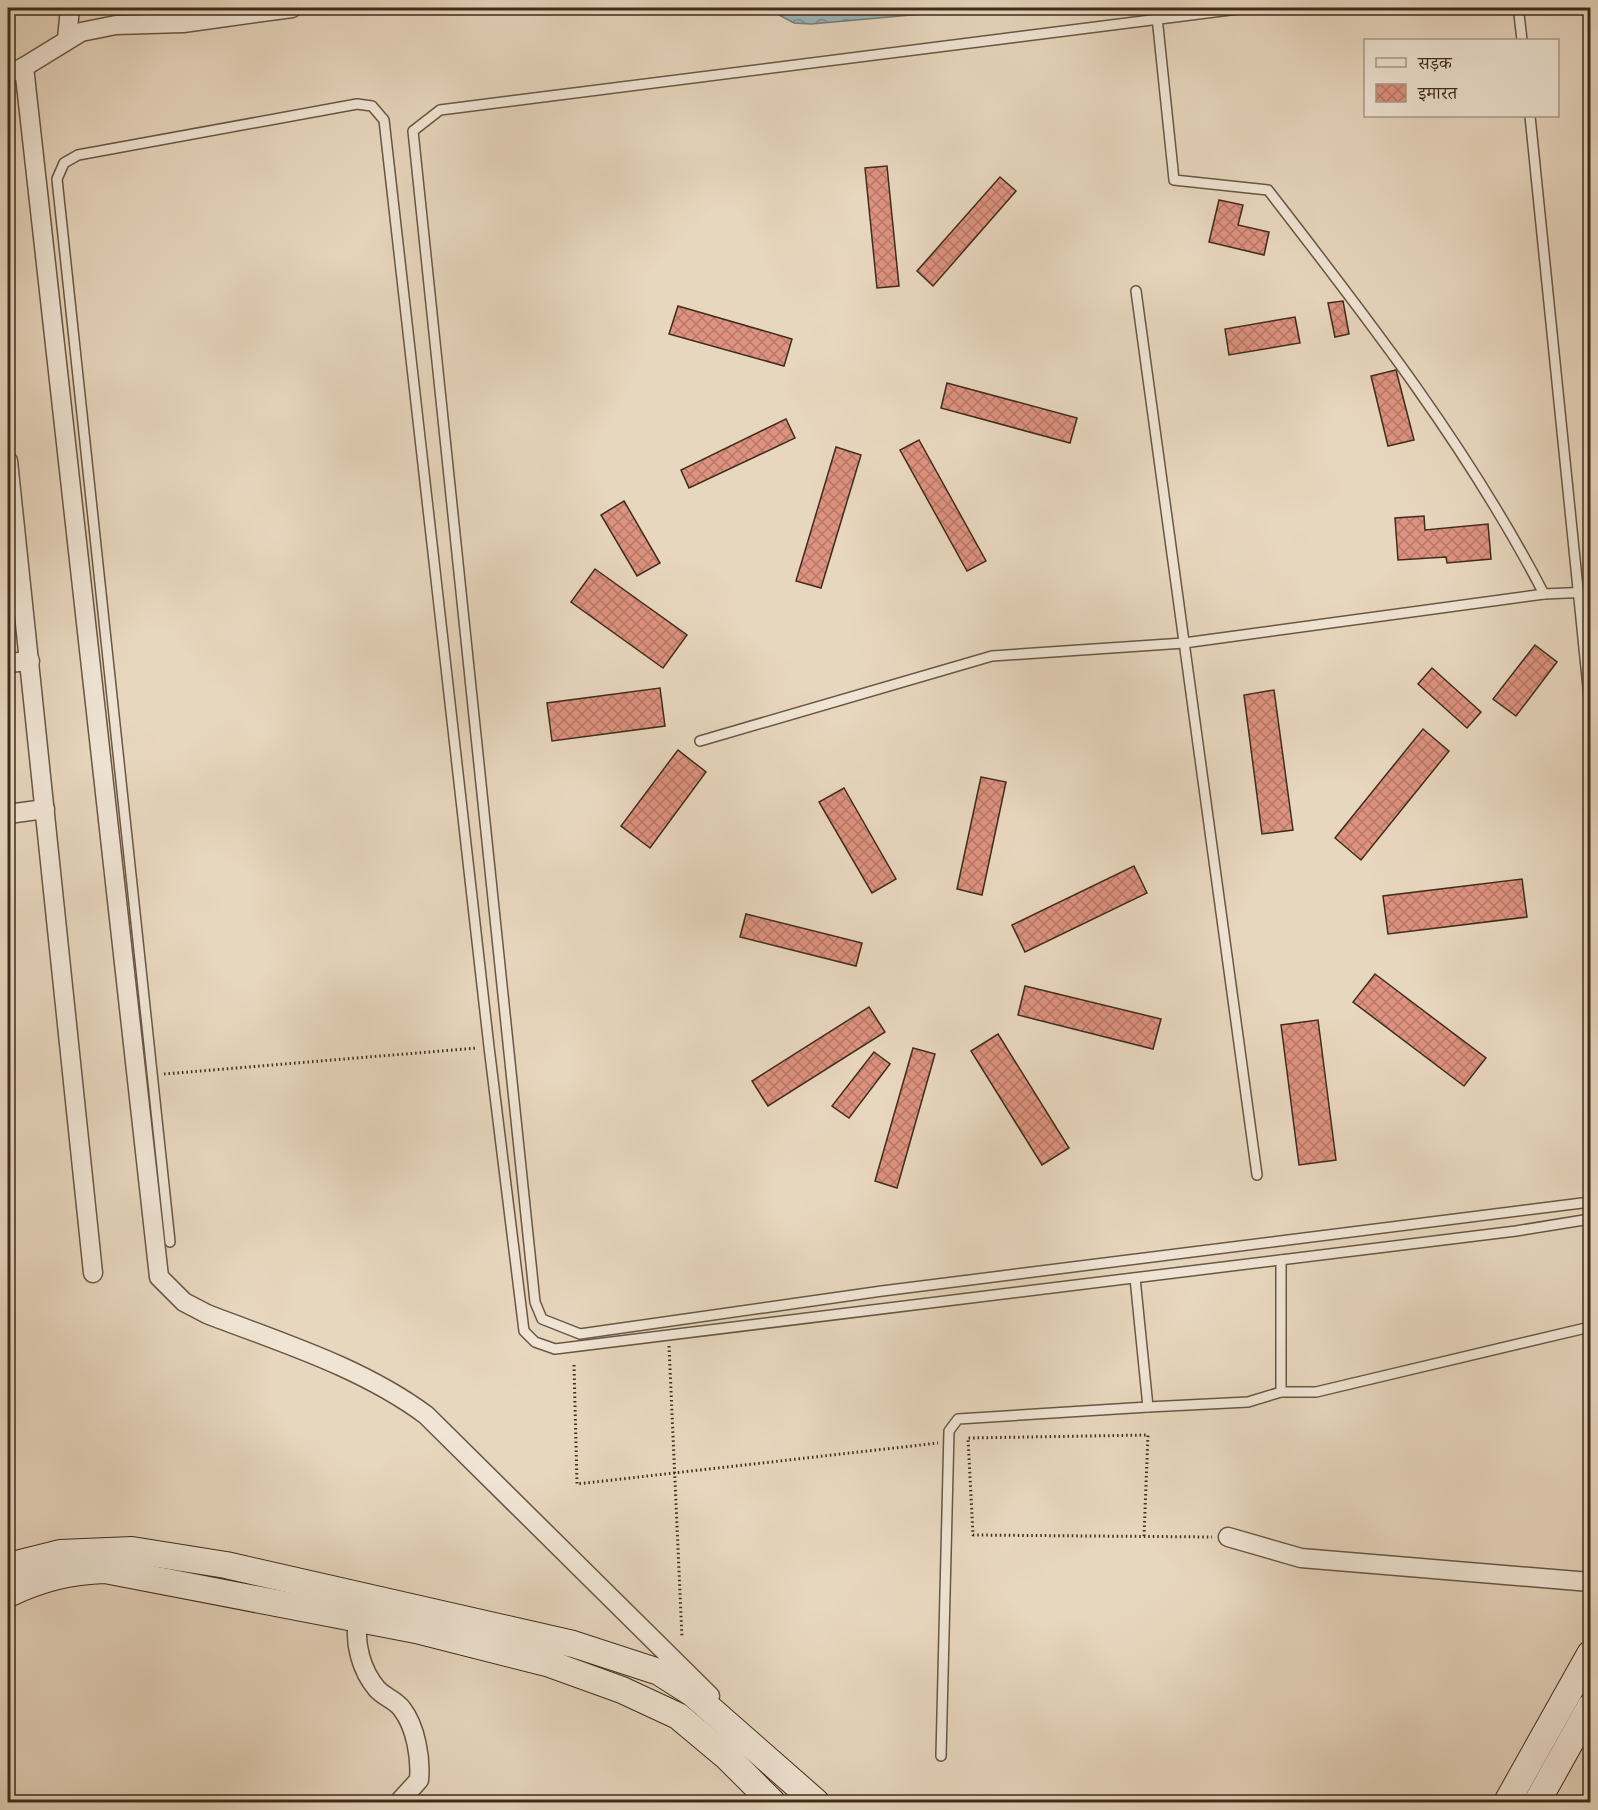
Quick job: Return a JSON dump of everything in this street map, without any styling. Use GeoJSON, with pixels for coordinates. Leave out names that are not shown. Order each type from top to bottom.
{"type":"FeatureCollection","features":[{"type":"Feature","properties":{"kind":"street"},"geometry":{"type":"LineString","coordinates":[[67,39],[70,8]]}},
{"type":"Feature","properties":{"kind":"street"},"geometry":{"type":"LineString","coordinates":[[292,8],[183,23],[116,25],[81,32],[16,70],[159,1277],[184,1302],[207,1314],[358,1373],[383,1386],[426,1415],[726,1711],[830,1803]]}},
{"type":"Feature","properties":{"kind":"street"},"geometry":{"type":"LineString","coordinates":[[8,461],[93,1273]]}},
{"type":"Feature","properties":{"kind":"street"},"geometry":{"type":"LineString","coordinates":[[8,663],[30,661]]}},
{"type":"Feature","properties":{"kind":"street"},"geometry":{"type":"LineString","coordinates":[[8,814],[45,809]]}},
{"type":"Feature","properties":{"kind":"street"},"geometry":{"type":"LineString","coordinates":[[1228,1537],[1302,1558],[1590,1582]]}},
{"type":"Feature","properties":{"kind":"street"},"geometry":{"type":"LineString","coordinates":[[10,1565],[77,1551],[132,1550],[226,1565],[573,1644],[659,1672],[692,1693],[816,1803]]}},
{"type":"Feature","properties":{"kind":"street"},"geometry":{"type":"LineString","coordinates":[[17,1590],[74,1571],[105,1570],[416,1630],[550,1664],[622,1690],[678,1716],[727,1757],[772,1803]]}},
{"type":"Feature","properties":{"kind":"street"},"geometry":{"type":"LineString","coordinates":[[358,1620],[356,1643],[369,1674],[377,1689],[404,1710],[416,1745],[419,1780],[399,1803]]}},
{"type":"Feature","properties":{"kind":"street"},"geometry":{"type":"LineString","coordinates":[[1507,1803],[1590,1654]]}},
{"type":"Feature","properties":{"kind":"street"},"geometry":{"type":"LineString","coordinates":[[1537,1803],[1590,1707]]}},
{"type":"Feature","properties":{"kind":"lane"},"geometry":{"type":"LineString","coordinates":[[1246,8],[1157,17],[440,110],[413,131],[535,1302],[542,1319],[580,1334],[882,1291],[1590,1202]]}},
{"type":"Feature","properties":{"kind":"lane"},"geometry":{"type":"LineString","coordinates":[[1516,8],[1520,14],[1522,39]]}},
{"type":"Feature","properties":{"kind":"lane"},"geometry":{"type":"LineString","coordinates":[[1157,17],[1174,180],[1268,190],[1369,319],[1414,384],[1517,543],[1544,594]]}},
{"type":"Feature","properties":{"kind":"lane"},"geometry":{"type":"LineString","coordinates":[[170,1242],[150,1075],[57,179],[64,164],[78,155],[357,104],[372,106],[384,120],[489,1047],[524,1331],[535,1342],[555,1350],[1516,1231],[1590,1219]]}},
{"type":"Feature","properties":{"kind":"lane"},"geometry":{"type":"LineString","coordinates":[[1530,117],[1590,707]]}},
{"type":"Feature","properties":{"kind":"lane"},"geometry":{"type":"LineString","coordinates":[[1136,291],[1257,1175]]}},
{"type":"Feature","properties":{"kind":"lane"},"geometry":{"type":"LineString","coordinates":[[700,741],[992,656],[1185,643],[1544,594],[1590,592]]}},
{"type":"Feature","properties":{"kind":"lane"},"geometry":{"type":"LineString","coordinates":[[1281,1260],[1281,1392]]}},
{"type":"Feature","properties":{"kind":"lane"},"geometry":{"type":"LineString","coordinates":[[1136,1278],[1148,1407]]}},
{"type":"Feature","properties":{"kind":"lane"},"geometry":{"type":"LineString","coordinates":[[940,1756],[949,1431],[958,1419],[1248,1402],[1281,1392],[1316,1392],[1590,1327]]}},
{"type":"Feature","properties":{"kind":"path"},"geometry":{"type":"LineString","coordinates":[[150,1075],[489,1047]]}},
{"type":"Feature","properties":{"kind":"path"},"geometry":{"type":"LineString","coordinates":[[669,1335],[682,1638]]}},
{"type":"Feature","properties":{"kind":"path"},"geometry":{"type":"LineString","coordinates":[[574,1365],[577,1484],[949,1442]]}},
{"type":"Feature","properties":{"kind":"path"},"geometry":{"type":"LineString","coordinates":[[1143,1536],[1148,1435],[968,1438],[973,1535],[1228,1537]]}},
{"type":"Feature","properties":{"kind":"water"},"geometry":{"type":"Polygon","coordinates":[[[777,8],[990,8],[811,24],[794,23],[779,15],[777,8]]]}},
{"type":"Feature","properties":{"kind":"building"},"geometry":{"type":"Polygon","coordinates":[[[887,166],[899,286],[877,288],[865,168],[887,166]]]}},
{"type":"Feature","properties":{"kind":"building"},"geometry":{"type":"Polygon","coordinates":[[[1000,177],[1016,191],[933,286],[917,271],[1000,177]]]}},
{"type":"Feature","properties":{"kind":"building"},"geometry":{"type":"Polygon","coordinates":[[[1219,200],[1243,205],[1238,225],[1269,232],[1264,255],[1209,242],[1219,200]]]}},
{"type":"Feature","properties":{"kind":"building"},"geometry":{"type":"Polygon","coordinates":[[[1343,301],[1349,334],[1335,337],[1328,303],[1343,301]]]}},
{"type":"Feature","properties":{"kind":"building"},"geometry":{"type":"Polygon","coordinates":[[[678,306],[792,339],[784,366],[669,334],[678,306]]]}},
{"type":"Feature","properties":{"kind":"building"},"geometry":{"type":"Polygon","coordinates":[[[1295,317],[1300,343],[1229,355],[1225,329],[1295,317]]]}},
{"type":"Feature","properties":{"kind":"building"},"geometry":{"type":"Polygon","coordinates":[[[1396,370],[1414,440],[1388,446],[1371,376],[1396,370]]]}},
{"type":"Feature","properties":{"kind":"building"},"geometry":{"type":"Polygon","coordinates":[[[947,383],[1077,418],[1070,443],[941,408],[947,383]]]}},
{"type":"Feature","properties":{"kind":"building"},"geometry":{"type":"Polygon","coordinates":[[[786,419],[795,438],[689,488],[681,470],[786,419]]]}},
{"type":"Feature","properties":{"kind":"building"},"geometry":{"type":"Polygon","coordinates":[[[919,440],[986,561],[967,571],[900,450],[919,440]]]}},
{"type":"Feature","properties":{"kind":"building"},"geometry":{"type":"Polygon","coordinates":[[[836,447],[861,455],[821,588],[796,581],[836,447]]]}},
{"type":"Feature","properties":{"kind":"building"},"geometry":{"type":"Polygon","coordinates":[[[624,501],[660,563],[637,576],[601,515],[624,501]]]}},
{"type":"Feature","properties":{"kind":"building"},"geometry":{"type":"Polygon","coordinates":[[[1424,516],[1425,530],[1488,524],[1491,559],[1447,563],[1446,557],[1398,560],[1395,518],[1424,516]]]}},
{"type":"Feature","properties":{"kind":"building"},"geometry":{"type":"Polygon","coordinates":[[[595,569],[687,635],[663,668],[571,602],[595,569]]]}},
{"type":"Feature","properties":{"kind":"building"},"geometry":{"type":"Polygon","coordinates":[[[1535,645],[1557,662],[1516,716],[1493,699],[1535,645]]]}},
{"type":"Feature","properties":{"kind":"building"},"geometry":{"type":"Polygon","coordinates":[[[1432,668],[1481,712],[1467,728],[1418,684],[1432,668]]]}},
{"type":"Feature","properties":{"kind":"building"},"geometry":{"type":"Polygon","coordinates":[[[660,688],[665,726],[552,741],[547,703],[660,688]]]}},
{"type":"Feature","properties":{"kind":"building"},"geometry":{"type":"Polygon","coordinates":[[[1274,690],[1293,830],[1262,834],[1244,695],[1274,690]]]}},
{"type":"Feature","properties":{"kind":"building"},"geometry":{"type":"Polygon","coordinates":[[[1423,729],[1449,751],[1361,860],[1335,838],[1423,729]]]}},
{"type":"Feature","properties":{"kind":"building"},"geometry":{"type":"Polygon","coordinates":[[[678,750],[706,772],[650,848],[621,826],[678,750]]]}},
{"type":"Feature","properties":{"kind":"building"},"geometry":{"type":"Polygon","coordinates":[[[981,777],[1006,782],[982,895],[957,889],[981,777]]]}},
{"type":"Feature","properties":{"kind":"building"},"geometry":{"type":"Polygon","coordinates":[[[844,788],[896,879],[872,893],[819,802],[844,788]]]}},
{"type":"Feature","properties":{"kind":"building"},"geometry":{"type":"Polygon","coordinates":[[[1134,866],[1147,893],[1025,952],[1012,925],[1134,866]]]}},
{"type":"Feature","properties":{"kind":"building"},"geometry":{"type":"Polygon","coordinates":[[[1522,879],[1527,917],[1388,934],[1383,896],[1522,879]]]}},
{"type":"Feature","properties":{"kind":"building"},"geometry":{"type":"Polygon","coordinates":[[[746,914],[862,943],[856,966],[740,937],[746,914]]]}},
{"type":"Feature","properties":{"kind":"building"},"geometry":{"type":"Polygon","coordinates":[[[1375,974],[1486,1058],[1464,1086],[1353,1002],[1375,974]]]}},
{"type":"Feature","properties":{"kind":"building"},"geometry":{"type":"Polygon","coordinates":[[[1025,986],[1161,1019],[1153,1049],[1018,1015],[1025,986]]]}},
{"type":"Feature","properties":{"kind":"building"},"geometry":{"type":"Polygon","coordinates":[[[869,1007],[885,1032],[768,1106],[752,1081],[869,1007]]]}},
{"type":"Feature","properties":{"kind":"building"},"geometry":{"type":"Polygon","coordinates":[[[1318,1020],[1336,1160],[1299,1165],[1281,1025],[1318,1020]]]}},
{"type":"Feature","properties":{"kind":"building"},"geometry":{"type":"Polygon","coordinates":[[[998,1034],[1069,1148],[1042,1165],[971,1051],[998,1034]]]}},
{"type":"Feature","properties":{"kind":"building"},"geometry":{"type":"Polygon","coordinates":[[[913,1048],[935,1054],[897,1188],[875,1181],[913,1048]]]}},
{"type":"Feature","properties":{"kind":"building"},"geometry":{"type":"Polygon","coordinates":[[[874,1052],[890,1064],[849,1118],[832,1106],[874,1052]]]}}]}
